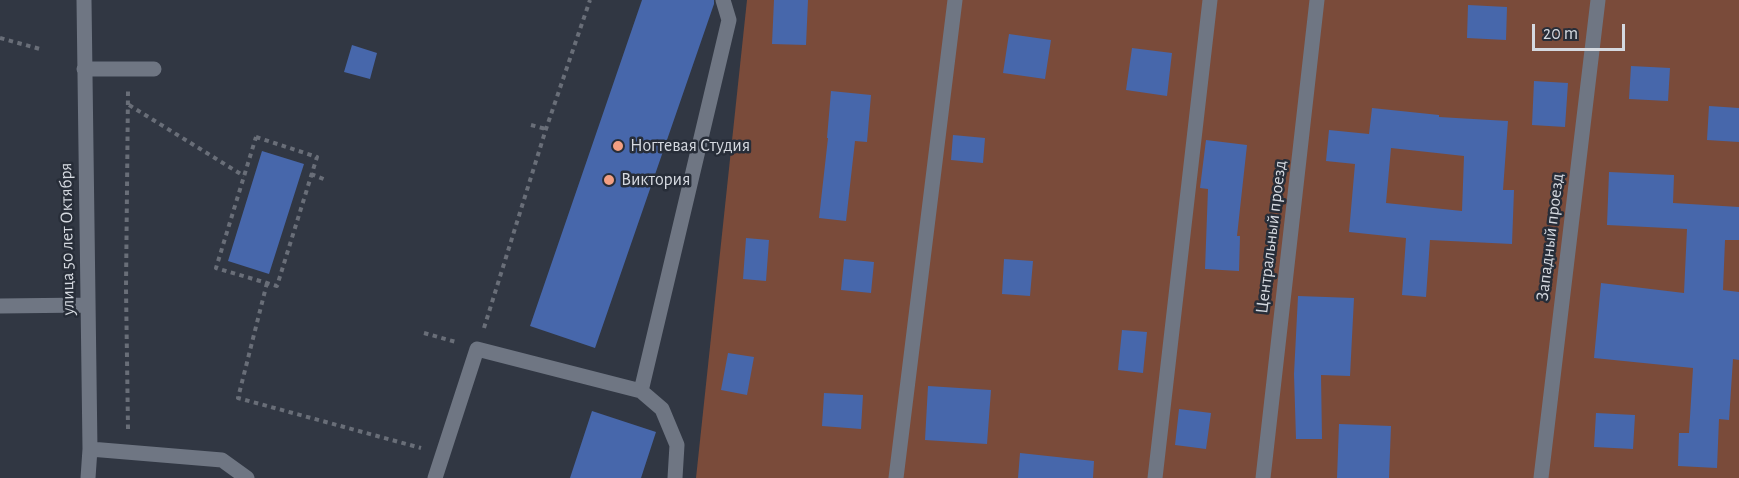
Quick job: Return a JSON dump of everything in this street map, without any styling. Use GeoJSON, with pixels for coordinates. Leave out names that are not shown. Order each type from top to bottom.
{"type":"FeatureCollection","features":[{"type":"Feature","properties":{"kind":"street","name":"улица 50 лет Октября"},"geometry":{"type":"LineString","coordinates":[[84,0],[90,449],[88,478]]}},
{"type":"Feature","properties":{"kind":"street"},"geometry":{"type":"LineString","coordinates":[[641,391],[729,20],[723,0]]}},
{"type":"Feature","properties":{"kind":"street"},"geometry":{"type":"LineString","coordinates":[[896,478],[955,0]]}},
{"type":"Feature","properties":{"kind":"street"},"geometry":{"type":"LineString","coordinates":[[1155,478],[1210,0]]}},
{"type":"Feature","properties":{"kind":"street","name":"Центральный проезд"},"geometry":{"type":"LineString","coordinates":[[1263,478],[1317,0]]}},
{"type":"Feature","properties":{"kind":"street","name":"Западный проезд"},"geometry":{"type":"LineString","coordinates":[[1541,478],[1598,0]]}},
{"type":"Feature","properties":{"kind":"street"},"geometry":{"type":"LineString","coordinates":[[84,69],[128,71],[154,69]]}},
{"type":"Feature","properties":{"kind":"street"},"geometry":{"type":"LineString","coordinates":[[0,306],[88,305]]}},
{"type":"Feature","properties":{"kind":"street"},"geometry":{"type":"LineString","coordinates":[[435,478],[477,349],[641,391],[662,409],[678,445],[675,478]]}},
{"type":"Feature","properties":{"kind":"street"},"geometry":{"type":"LineString","coordinates":[[90,449],[222,460],[247,478]]}},
{"type":"Feature","properties":{"kind":"path"},"geometry":{"type":"LineString","coordinates":[[424,333],[477,349],[546,129],[590,0]]}},
{"type":"Feature","properties":{"kind":"path"},"geometry":{"type":"LineString","coordinates":[[0,38],[40,50]]}},
{"type":"Feature","properties":{"kind":"path"},"geometry":{"type":"LineString","coordinates":[[128,71],[126,288],[128,452]]}},
{"type":"Feature","properties":{"kind":"path"},"geometry":{"type":"LineString","coordinates":[[128,105],[244,176]]}},
{"type":"Feature","properties":{"kind":"path"},"geometry":{"type":"LineString","coordinates":[[531,125],[546,129]]}},
{"type":"Feature","properties":{"kind":"path"},"geometry":{"type":"LineString","coordinates":[[256,137],[317,157],[311,174],[277,286],[216,268],[256,137]]}},
{"type":"Feature","properties":{"kind":"path"},"geometry":{"type":"LineString","coordinates":[[311,174],[326,180]]}},
{"type":"Feature","properties":{"kind":"path"},"geometry":{"type":"LineString","coordinates":[[267,283],[238,398],[442,454]]}},
{"type":"Feature","properties":{"kind":"shaded area"},"geometry":{"type":"Polygon","coordinates":[[[747,0],[1739,0],[1739,478],[696,478],[747,0]]]}},
{"type":"Feature","properties":{"kind":"building"},"geometry":{"type":"Polygon","coordinates":[[[642,0],[714,0],[714,4],[595,348],[530,326],[642,0]]]}},
{"type":"Feature","properties":{"kind":"building"},"geometry":{"type":"Polygon","coordinates":[[[774,0],[808,0],[806,45],[772,44],[774,0]]]}},
{"type":"Feature","properties":{"kind":"building"},"geometry":{"type":"Polygon","coordinates":[[[1468,5],[1507,7],[1506,40],[1467,38],[1468,5]]]}},
{"type":"Feature","properties":{"kind":"building"},"geometry":{"type":"Polygon","coordinates":[[[1009,34],[1051,40],[1045,79],[1003,73],[1009,34]]]}},
{"type":"Feature","properties":{"kind":"building"},"geometry":{"type":"Polygon","coordinates":[[[352,45],[377,53],[370,79],[344,72],[352,45]]]}},
{"type":"Feature","properties":{"kind":"building"},"geometry":{"type":"Polygon","coordinates":[[[1132,48],[1172,53],[1167,96],[1126,90],[1132,48]]]}},
{"type":"Feature","properties":{"kind":"building"},"geometry":{"type":"Polygon","coordinates":[[[1631,66],[1670,68],[1668,101],[1629,99],[1631,66]]]}},
{"type":"Feature","properties":{"kind":"building"},"geometry":{"type":"Polygon","coordinates":[[[1534,81],[1568,83],[1565,127],[1532,125],[1534,81]]]}},
{"type":"Feature","properties":{"kind":"building"},"geometry":{"type":"Polygon","coordinates":[[[831,91],[871,95],[867,142],[855,141],[846,221],[819,218],[831,91]]]}},
{"type":"Feature","properties":{"kind":"building"},"geometry":{"type":"Polygon","coordinates":[[[1709,106],[1739,108],[1739,142],[1707,140],[1709,106]]]}},
{"type":"Feature","properties":{"kind":"building"},"geometry":{"type":"Polygon","coordinates":[[[1372,108],[1439,115],[1439,117],[1508,121],[1503,190],[1514,190],[1512,244],[1430,240],[1426,297],[1402,295],[1406,238],[1349,232],[1355,164],[1326,161],[1329,130],[1369,134],[1372,108]],[[1391,148],[1386,203],[1462,211],[1464,156],[1391,148]]]}},
{"type":"Feature","properties":{"kind":"building"},"geometry":{"type":"Polygon","coordinates":[[[953,135],[985,138],[983,163],[951,160],[953,135]]]}},
{"type":"Feature","properties":{"kind":"building"},"geometry":{"type":"Polygon","coordinates":[[[1206,140],[1247,145],[1237,236],[1240,236],[1239,271],[1205,269],[1208,189],[1200,188],[1206,140]]]}},
{"type":"Feature","properties":{"kind":"building"},"geometry":{"type":"Polygon","coordinates":[[[262,151],[304,164],[269,274],[228,261],[262,151]]]}},
{"type":"Feature","properties":{"kind":"building"},"geometry":{"type":"Polygon","coordinates":[[[1609,172],[1674,175],[1673,203],[1739,207],[1739,240],[1725,240],[1723,290],[1739,292],[1739,360],[1733,359],[1729,420],[1719,419],[1717,468],[1678,466],[1679,433],[1689,433],[1693,368],[1594,358],[1601,283],[1684,293],[1687,229],[1607,225],[1609,172]]]}},
{"type":"Feature","properties":{"kind":"building"},"geometry":{"type":"Polygon","coordinates":[[[746,238],[769,240],[766,281],[743,279],[746,238]]]}},
{"type":"Feature","properties":{"kind":"building"},"geometry":{"type":"Polygon","coordinates":[[[844,259],[874,262],[871,293],[841,290],[844,259]]]}},
{"type":"Feature","properties":{"kind":"building"},"geometry":{"type":"Polygon","coordinates":[[[1004,259],[1033,261],[1030,296],[1002,294],[1004,259]]]}},
{"type":"Feature","properties":{"kind":"building"},"geometry":{"type":"Polygon","coordinates":[[[1298,296],[1354,298],[1350,376],[1321,375],[1322,439],[1296,439],[1294,374],[1298,296]]]}},
{"type":"Feature","properties":{"kind":"building"},"geometry":{"type":"Polygon","coordinates":[[[1122,330],[1147,332],[1143,373],[1118,370],[1122,330]]]}},
{"type":"Feature","properties":{"kind":"building"},"geometry":{"type":"Polygon","coordinates":[[[728,353],[754,357],[747,395],[721,390],[728,353]]]}},
{"type":"Feature","properties":{"kind":"building"},"geometry":{"type":"Polygon","coordinates":[[[928,386],[991,390],[987,444],[925,440],[928,386]]]}},
{"type":"Feature","properties":{"kind":"building"},"geometry":{"type":"Polygon","coordinates":[[[824,393],[863,395],[861,429],[822,426],[824,393]]]}},
{"type":"Feature","properties":{"kind":"building"},"geometry":{"type":"Polygon","coordinates":[[[1179,409],[1211,413],[1206,449],[1175,445],[1179,409]]]}},
{"type":"Feature","properties":{"kind":"building"},"geometry":{"type":"Polygon","coordinates":[[[592,411],[656,432],[641,478],[570,478],[592,411]]]}},
{"type":"Feature","properties":{"kind":"building"},"geometry":{"type":"Polygon","coordinates":[[[1596,413],[1635,415],[1633,449],[1594,447],[1596,413]]]}},
{"type":"Feature","properties":{"kind":"building"},"geometry":{"type":"Polygon","coordinates":[[[1339,424],[1391,426],[1389,478],[1337,478],[1339,424]]]}},
{"type":"Feature","properties":{"kind":"building"},"geometry":{"type":"Polygon","coordinates":[[[1020,453],[1094,461],[1093,478],[1018,478],[1020,453]]]}},
{"type":"Feature","properties":{"kind":"place","name":"Ногтевая Студия"},"geometry":{"type":"Point","coordinates":[618,146]}},
{"type":"Feature","properties":{"kind":"place","name":"Виктория"},"geometry":{"type":"Point","coordinates":[609,180]}}]}
